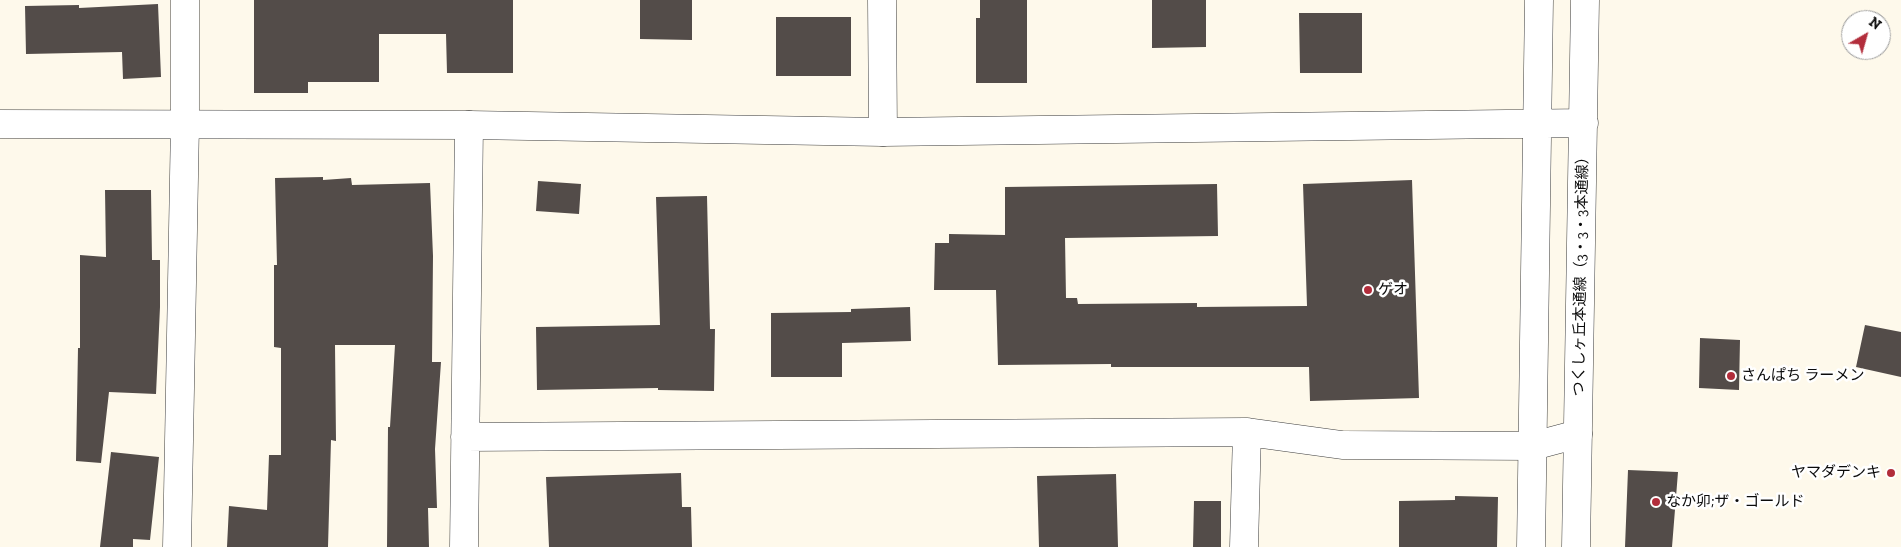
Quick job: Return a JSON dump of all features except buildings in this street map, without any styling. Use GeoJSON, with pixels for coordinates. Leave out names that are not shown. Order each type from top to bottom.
{"type":"FeatureCollection","features":[{"type":"Feature","properties":{"kind":"street"},"geometry":{"type":"LineString","coordinates":[[177,547],[185,124],[185,0]]}},
{"type":"Feature","properties":{"kind":"street"},"geometry":{"type":"LineString","coordinates":[[882,0],[883,132]]}},
{"type":"Feature","properties":{"kind":"street"},"geometry":{"type":"LineString","coordinates":[[1531,547],[1539,123],[1539,0]]}},
{"type":"Feature","properties":{"kind":"street","name":"つくしヶ丘本通線（3・3・3本通線）"},"geometry":{"type":"LineString","coordinates":[[1576,547],[1585,0]]}},
{"type":"Feature","properties":{"kind":"street"},"geometry":{"type":"LineString","coordinates":[[0,124],[469,125],[883,132],[1584,123]]}},
{"type":"Feature","properties":{"kind":"street"},"geometry":{"type":"LineString","coordinates":[[464,547],[469,125]]}},
{"type":"Feature","properties":{"kind":"street"},"geometry":{"type":"LineString","coordinates":[[465,438],[1247,432],[1342,445],[1533,446],[1578,434]]}},
{"type":"Feature","properties":{"kind":"street"},"geometry":{"type":"LineString","coordinates":[[1244,547],[1247,432]]}},
{"type":"Feature","properties":{"kind":"place","name":"ゲオ"},"geometry":{"type":"Point","coordinates":[1368,290]}},
{"type":"Feature","properties":{"kind":"place","name":"さんぱち ラーメン"},"geometry":{"type":"Point","coordinates":[1731,376]}},
{"type":"Feature","properties":{"kind":"place","name":"ヤマダデンキ"},"geometry":{"type":"Point","coordinates":[1891,473]}},
{"type":"Feature","properties":{"kind":"place","name":"なか卯;ザ・ゴールド"},"geometry":{"type":"Point","coordinates":[1656,502]}}]}
